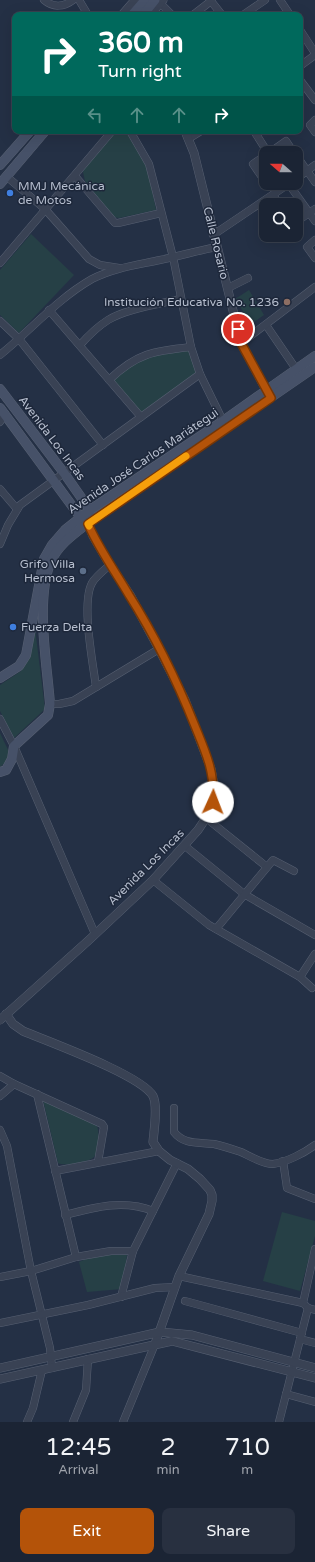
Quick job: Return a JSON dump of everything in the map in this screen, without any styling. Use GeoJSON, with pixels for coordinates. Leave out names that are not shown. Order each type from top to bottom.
{"type":"FeatureCollection","features":[{"type":"Feature","properties":{"kind":"main road"},"geometry":{"type":"LineString","coordinates":[[135,12],[145,0]]}},
{"type":"Feature","properties":{"kind":"main road"},"geometry":{"type":"LineString","coordinates":[[146,12],[159,1]]}},
{"type":"Feature","properties":{"kind":"main road"},"geometry":{"type":"LineString","coordinates":[[0,165],[27,134]]}},
{"type":"Feature","properties":{"kind":"main road"},"geometry":{"type":"LineString","coordinates":[[0,184],[42,134]]}},
{"type":"Feature","properties":{"kind":"main road","name":"Avenida José Carlos Mariátegui"},"geometry":{"type":"LineString","coordinates":[[0,678],[19,666],[26,655],[44,559],[52,545],[65,530],[84,521],[268,394],[296,369],[315,356]]}},
{"type":"Feature","properties":{"kind":"main road","name":"Avenida José Carlos Mariátegui"},"geometry":{"type":"LineString","coordinates":[[50,704],[43,603],[51,560],[65,541],[84,521],[90,510],[223,421],[315,367]]}},
{"type":"Feature","properties":{"kind":"main road","name":"Avenida Los Incas"},"geometry":{"type":"LineString","coordinates":[[0,390],[64,473],[90,510]]}},
{"type":"Feature","properties":{"kind":"main road","name":"Avenida Los Incas"},"geometry":{"type":"LineString","coordinates":[[2,415],[84,521]]}},
{"type":"Feature","properties":{"kind":"main road"},"geometry":{"type":"LineString","coordinates":[[0,772],[6,770],[12,759],[14,746],[48,715],[50,704]]}},
{"type":"Feature","properties":{"kind":"street"},"geometry":{"type":"LineString","coordinates":[[44,0],[55,6],[65,4],[73,0]]}},
{"type":"Feature","properties":{"kind":"street"},"geometry":{"type":"LineString","coordinates":[[79,0],[86,12]]}},
{"type":"Feature","properties":{"kind":"street"},"geometry":{"type":"LineString","coordinates":[[125,12],[135,0]]}},
{"type":"Feature","properties":{"kind":"street"},"geometry":{"type":"LineString","coordinates":[[247,12],[265,0]]}},
{"type":"Feature","properties":{"kind":"street"},"geometry":{"type":"LineString","coordinates":[[280,0],[288,12]]}},
{"type":"Feature","properties":{"kind":"street"},"geometry":{"type":"LineString","coordinates":[[152,12],[159,1],[169,12]]}},
{"type":"Feature","properties":{"kind":"street"},"geometry":{"type":"LineString","coordinates":[[197,12],[211,1],[220,12]]}},
{"type":"Feature","properties":{"kind":"street"},"geometry":{"type":"LineString","coordinates":[[303,35],[315,54],[303,64]]}},
{"type":"Feature","properties":{"kind":"street"},"geometry":{"type":"LineString","coordinates":[[303,83],[312,91],[315,100]]}},
{"type":"Feature","properties":{"kind":"street"},"geometry":{"type":"LineString","coordinates":[[315,120],[310,124],[315,132]]}},
{"type":"Feature","properties":{"kind":"street"},"geometry":{"type":"LineString","coordinates":[[0,263],[110,134]]}},
{"type":"Feature","properties":{"kind":"street"},"geometry":{"type":"LineString","coordinates":[[132,134],[149,164],[173,257],[180,300],[191,347],[200,374],[223,421]]}},
{"type":"Feature","properties":{"kind":"street"},"geometry":{"type":"LineString","coordinates":[[256,134],[264,146]]}},
{"type":"Feature","properties":{"kind":"street","name":"Calle Rosario"},"geometry":{"type":"LineString","coordinates":[[186,135],[194,153],[213,235],[228,288],[241,343],[268,394]]}},
{"type":"Feature","properties":{"kind":"street"},"geometry":{"type":"LineString","coordinates":[[279,146],[286,141],[289,146]]}},
{"type":"Feature","properties":{"kind":"street"},"geometry":{"type":"LineString","coordinates":[[259,160],[253,164],[259,173]]}},
{"type":"Feature","properties":{"kind":"street"},"geometry":{"type":"LineString","coordinates":[[303,165],[315,182]]}},
{"type":"Feature","properties":{"kind":"street"},"geometry":{"type":"LineString","coordinates":[[303,174],[315,165]]}},
{"type":"Feature","properties":{"kind":"street"},"geometry":{"type":"LineString","coordinates":[[6,176],[45,209],[89,259],[100,265],[119,268]]}},
{"type":"Feature","properties":{"kind":"street"},"geometry":{"type":"LineString","coordinates":[[75,176],[115,223],[161,213]]}},
{"type":"Feature","properties":{"kind":"street"},"geometry":{"type":"LineString","coordinates":[[213,235],[280,190]]}},
{"type":"Feature","properties":{"kind":"street"},"geometry":{"type":"LineString","coordinates":[[295,190],[312,211],[315,221]]}},
{"type":"Feature","properties":{"kind":"street"},"geometry":{"type":"LineString","coordinates":[[303,217],[312,211]]}},
{"type":"Feature","properties":{"kind":"street"},"geometry":{"type":"LineString","coordinates":[[315,240],[307,247],[315,258]]}},
{"type":"Feature","properties":{"kind":"street"},"geometry":{"type":"LineString","coordinates":[[0,355],[49,310],[72,292],[93,279],[119,268],[216,247]]}},
{"type":"Feature","properties":{"kind":"street"},"geometry":{"type":"LineString","coordinates":[[228,288],[248,278]]}},
{"type":"Feature","properties":{"kind":"street"},"geometry":{"type":"LineString","coordinates":[[241,343],[315,287]]}},
{"type":"Feature","properties":{"kind":"street"},"geometry":{"type":"LineString","coordinates":[[80,345],[90,334],[113,317],[135,310],[180,300]]}},
{"type":"Feature","properties":{"kind":"street"},"geometry":{"type":"LineString","coordinates":[[49,310],[141,417]]}},
{"type":"Feature","properties":{"kind":"street"},"geometry":{"type":"LineString","coordinates":[[0,321],[19,339],[103,445]]}},
{"type":"Feature","properties":{"kind":"street"},"geometry":{"type":"LineString","coordinates":[[266,325],[296,369]]}},
{"type":"Feature","properties":{"kind":"street"},"geometry":{"type":"LineString","coordinates":[[109,380],[120,369],[133,360],[146,354],[191,347]]}},
{"type":"Feature","properties":{"kind":"street"},"geometry":{"type":"LineString","coordinates":[[0,544],[8,525],[20,505],[200,374]]}},
{"type":"Feature","properties":{"kind":"street"},"geometry":{"type":"LineString","coordinates":[[0,489],[17,509]]}},
{"type":"Feature","properties":{"kind":"street","name":"Avenida Los Incas"},"geometry":{"type":"LineString","coordinates":[[3,1017],[154,880],[185,846],[206,818],[213,802],[214,786],[211,769],[185,700],[130,595],[84,521]]}},
{"type":"Feature","properties":{"kind":"street"},"geometry":{"type":"LineString","coordinates":[[96,687],[88,614],[89,590],[93,581],[110,565]]}},
{"type":"Feature","properties":{"kind":"street"},"geometry":{"type":"LineString","coordinates":[[50,704],[59,704],[72,701],[159,648]]}},
{"type":"Feature","properties":{"kind":"street"},"geometry":{"type":"LineString","coordinates":[[0,719],[14,746],[95,934]]}},
{"type":"Feature","properties":{"kind":"street"},"geometry":{"type":"LineString","coordinates":[[206,818],[267,867]]}},
{"type":"Feature","properties":{"kind":"street"},"geometry":{"type":"LineString","coordinates":[[185,846],[244,894],[315,935]]}},
{"type":"Feature","properties":{"kind":"street"},"geometry":{"type":"LineString","coordinates":[[216,929],[273,860],[294,871]]}},
{"type":"Feature","properties":{"kind":"street"},"geometry":{"type":"LineString","coordinates":[[154,880],[209,925],[300,977],[312,988]]}},
{"type":"Feature","properties":{"kind":"street"},"geometry":{"type":"LineString","coordinates":[[300,977],[315,954]]}},
{"type":"Feature","properties":{"kind":"street"},"geometry":{"type":"LineString","coordinates":[[3,1017],[23,1031],[114,1069],[141,1084],[153,1096],[156,1104],[154,1142],[159,1151],[188,1169],[200,1179],[210,1190],[212,1195],[209,1214],[179,1276],[160,1332],[123,1422]]}},
{"type":"Feature","properties":{"kind":"street"},"geometry":{"type":"LineString","coordinates":[[0,1076],[14,1084],[102,1124],[104,1127],[98,1162]]}},
{"type":"Feature","properties":{"kind":"street"},"geometry":{"type":"LineString","coordinates":[[0,1096],[14,1084]]}},
{"type":"Feature","properties":{"kind":"street"},"geometry":{"type":"LineString","coordinates":[[37,1094],[76,1257]]}},
{"type":"Feature","properties":{"kind":"street"},"geometry":{"type":"LineString","coordinates":[[174,1108],[174,1132],[181,1139],[190,1142],[213,1144],[238,1151],[267,1164],[283,1162],[305,1152],[315,1145]]}},
{"type":"Feature","properties":{"kind":"street"},"geometry":{"type":"LineString","coordinates":[[0,1130],[7,1146],[31,1271],[51,1357],[52,1368]]}},
{"type":"Feature","properties":{"kind":"street"},"geometry":{"type":"LineString","coordinates":[[55,1170],[159,1151]]}},
{"type":"Feature","properties":{"kind":"street"},"geometry":{"type":"LineString","coordinates":[[283,1162],[287,1188],[315,1199]]}},
{"type":"Feature","properties":{"kind":"street"},"geometry":{"type":"LineString","coordinates":[[121,1297],[133,1251],[177,1163]]}},
{"type":"Feature","properties":{"kind":"street"},"geometry":{"type":"LineString","coordinates":[[65,1215],[114,1204],[144,1207],[153,1211]]}},
{"type":"Feature","properties":{"kind":"street"},"geometry":{"type":"LineString","coordinates":[[278,1422],[308,1307],[315,1249]]}},
{"type":"Feature","properties":{"kind":"street"},"geometry":{"type":"LineString","coordinates":[[0,1277],[31,1271],[76,1257],[111,1251],[133,1251]]}},
{"type":"Feature","properties":{"kind":"street"},"geometry":{"type":"LineString","coordinates":[[179,1276],[308,1307]]}},
{"type":"Feature","properties":{"kind":"street"},"geometry":{"type":"LineString","coordinates":[[0,1323],[121,1297],[155,1288],[175,1287]]}},
{"type":"Feature","properties":{"kind":"street"},"geometry":{"type":"LineString","coordinates":[[185,1301],[301,1336],[315,1343]]}},
{"type":"Feature","properties":{"kind":"street"},"geometry":{"type":"LineString","coordinates":[[0,1368],[160,1332],[192,1335],[315,1368]]}},
{"type":"Feature","properties":{"kind":"street"},"geometry":{"type":"LineString","coordinates":[[0,1379],[172,1341],[315,1378]]}},
{"type":"Feature","properties":{"kind":"street"},"geometry":{"type":"LineString","coordinates":[[73,1422],[86,1390],[88,1359]]}},
{"type":"Feature","properties":{"kind":"street"},"geometry":{"type":"LineString","coordinates":[[28,1422],[42,1370]]}},
{"type":"Feature","properties":{"kind":"street"},"geometry":{"type":"LineString","coordinates":[[286,1394],[315,1402]]}},
{"type":"Feature","properties":{"kind":"green space"},"geometry":{"type":"Polygon","coordinates":[[[113,134],[130,134],[147,165],[156,210],[119,218],[113,217],[85,181],[83,172],[113,134]]]}},
{"type":"Feature","properties":{"kind":"green space"},"geometry":{"type":"Polygon","coordinates":[[[31,234],[74,275],[19,333],[0,315],[0,270],[31,234]]]}},
{"type":"Feature","properties":{"kind":"green space"},"geometry":{"type":"Polygon","coordinates":[[[249,290],[264,315],[251,324],[235,299],[249,290]]]}},
{"type":"Feature","properties":{"kind":"green space"},"geometry":{"type":"Polygon","coordinates":[[[190,349],[197,375],[141,415],[113,381],[127,367],[150,356],[190,349]]]}},
{"type":"Feature","properties":{"kind":"green space"},"geometry":{"type":"Polygon","coordinates":[[[35,628],[45,709],[14,738],[0,711],[0,685],[21,671],[25,663],[35,628]]]}},
{"type":"Feature","properties":{"kind":"green space"},"geometry":{"type":"Polygon","coordinates":[[[0,733],[10,754],[5,763],[0,767],[0,733]]]}},
{"type":"Feature","properties":{"kind":"green space"},"geometry":{"type":"Polygon","coordinates":[[[43,1100],[96,1124],[99,1141],[94,1157],[87,1161],[76,1163],[58,1163],[43,1100]]]}},
{"type":"Feature","properties":{"kind":"green space"},"geometry":{"type":"Polygon","coordinates":[[[282,1212],[315,1221],[315,1236],[300,1291],[263,1281],[282,1212]]]}},
{"type":"Feature","properties":{"kind":"green space"},"geometry":{"type":"Polygon","coordinates":[[[105,1254],[127,1255],[122,1289],[87,1292],[79,1262],[105,1254]]]}},
{"type":"Feature","properties":{"kind":"slow traffic"},"geometry":{"type":"LineString","coordinates":[[89,526],[88,524],[186,456]]}},
{"type":"Feature","properties":{"kind":"place","name":"MMJ Mecánica de Motos"},"geometry":{"type":"Point","coordinates":[10,193]}},
{"type":"Feature","properties":{"kind":"place","name":"Institución Educativa No. 1236"},"geometry":{"type":"Point","coordinates":[287,302]}},
{"type":"Feature","properties":{"kind":"place","name":"Grifo Villa Hermosa"},"geometry":{"type":"Point","coordinates":[83,571]}},
{"type":"Feature","properties":{"kind":"place","name":"Fuerza Delta"},"geometry":{"type":"Point","coordinates":[13,627]}},
{"type":"Feature","properties":{"kind":"route"},"geometry":{"type":"LineString","coordinates":[[213,802],[214,786],[211,769],[185,700],[130,595],[110,565],[93,536],[88,524],[271,398],[241,343],[238,329]]}}]}
